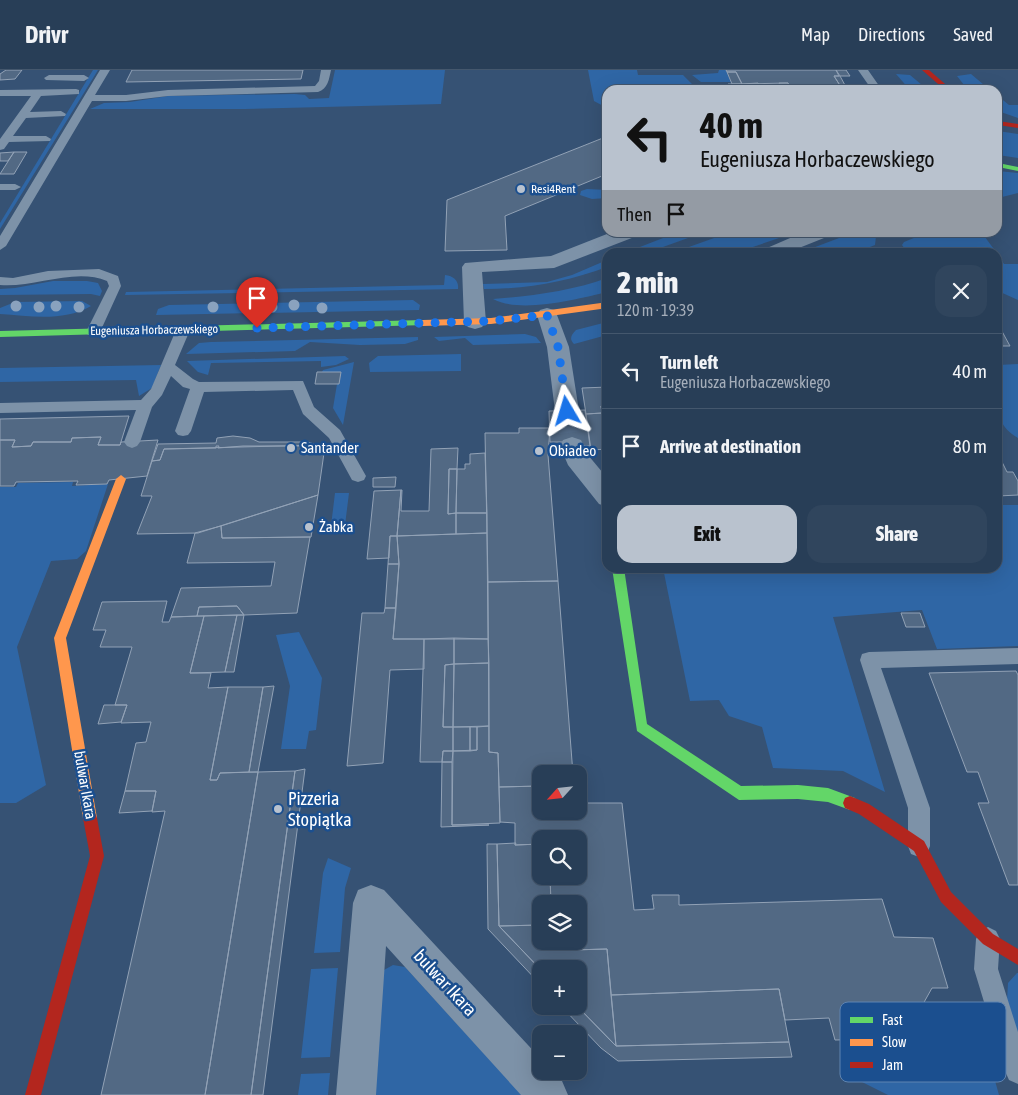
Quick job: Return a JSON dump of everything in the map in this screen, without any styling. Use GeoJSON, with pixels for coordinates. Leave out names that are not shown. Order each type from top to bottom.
{"type":"FeatureCollection","features":[{"type":"Feature","properties":{"kind":"street"},"geometry":{"type":"LineString","coordinates":[[925,70],[942,85]]}},
{"type":"Feature","properties":{"kind":"street"},"geometry":{"type":"LineString","coordinates":[[1002,124],[1018,126]]}},
{"type":"Feature","properties":{"kind":"street"},"geometry":{"type":"LineString","coordinates":[[1002,166],[1018,169]]}},
{"type":"Feature","properties":{"kind":"street"},"geometry":{"type":"LineString","coordinates":[[476,322],[472,267],[554,262],[617,237]]}},
{"type":"Feature","properties":{"kind":"street"},"geometry":{"type":"LineString","coordinates":[[784,248],[810,237]]}},
{"type":"Feature","properties":{"kind":"street","name":"Eugeniusza Horbaczewskiego"},"geometry":{"type":"LineString","coordinates":[[0,334],[476,322],[547,315],[602,306]]}},
{"type":"Feature","properties":{"kind":"street"},"geometry":{"type":"LineString","coordinates":[[547,315],[558,347],[567,411]]}},
{"type":"Feature","properties":{"kind":"street"},"geometry":{"type":"LineString","coordinates":[[572,446],[577,459],[602,490]]}},
{"type":"Feature","properties":{"kind":"street","name":"bulwar Ikara"},"geometry":{"type":"LineString","coordinates":[[34,1095],[97,856],[60,638],[121,480]]}},
{"type":"Feature","properties":{"kind":"street"},"geometry":{"type":"LineString","coordinates":[[619,573],[641,727],[739,793],[798,792],[828,795],[864,809],[919,846],[946,897],[988,939],[1018,957]]}},
{"type":"Feature","properties":{"kind":"street","name":"bulwar Ikara"},"geometry":{"type":"LineString","coordinates":[[356,1095],[371,903],[548,1095]]}},
{"type":"Feature","properties":{"kind":"lane"},"geometry":{"type":"LineString","coordinates":[[0,246],[105,70]]}},
{"type":"Feature","properties":{"kind":"lane"},"geometry":{"type":"LineString","coordinates":[[88,98],[126,98],[186,92],[318,89],[324,82],[326,70]]}},
{"type":"Feature","properties":{"kind":"lane"},"geometry":{"type":"LineString","coordinates":[[863,70],[873,85]]}},
{"type":"Feature","properties":{"kind":"lane"},"geometry":{"type":"LineString","coordinates":[[3,143],[52,74],[84,78]]}},
{"type":"Feature","properties":{"kind":"lane"},"geometry":{"type":"LineString","coordinates":[[186,92],[190,81]]}},
{"type":"Feature","properties":{"kind":"lane"},"geometry":{"type":"LineString","coordinates":[[0,93],[76,92]]}},
{"type":"Feature","properties":{"kind":"lane"},"geometry":{"type":"LineString","coordinates":[[22,116],[61,114]]}},
{"type":"Feature","properties":{"kind":"lane"},"geometry":{"type":"LineString","coordinates":[[3,143],[46,139]]}},
{"type":"Feature","properties":{"kind":"lane"},"geometry":{"type":"LineString","coordinates":[[0,187],[15,187]]}},
{"type":"Feature","properties":{"kind":"lane"},"geometry":{"type":"LineString","coordinates":[[0,281],[13,282],[48,275],[99,273],[109,276],[113,279],[115,286],[93,332]]}},
{"type":"Feature","properties":{"kind":"lane"},"geometry":{"type":"LineString","coordinates":[[132,442],[145,405],[157,391],[183,330]]}},
{"type":"Feature","properties":{"kind":"lane"},"geometry":{"type":"LineString","coordinates":[[168,366],[188,383],[198,386],[298,385],[308,410],[335,434],[358,476]]}},
{"type":"Feature","properties":{"kind":"lane"},"geometry":{"type":"LineString","coordinates":[[183,431],[198,386]]}},
{"type":"Feature","properties":{"kind":"lane"},"geometry":{"type":"LineString","coordinates":[[0,408],[145,405]]}},
{"type":"Feature","properties":{"kind":"lane"},"geometry":{"type":"LineString","coordinates":[[919,846],[918,808],[869,660],[1018,656]]}},
{"type":"Feature","properties":{"kind":"lane"},"geometry":{"type":"LineString","coordinates":[[988,939],[986,969],[996,1002]]}},
{"type":"Feature","properties":{"kind":"lane"},"geometry":{"type":"LineString","coordinates":[[1006,1033],[1018,1071]]}},
{"type":"Feature","properties":{"kind":"shaded area"},"geometry":{"type":"Polygon","coordinates":[[[93,70],[98,70],[0,229],[0,223],[93,70]]]}},
{"type":"Feature","properties":{"kind":"shaded area"},"geometry":{"type":"Polygon","coordinates":[[[335,70],[445,70],[441,104],[244,109],[90,109],[104,103],[130,102],[168,96],[295,94],[305,95],[309,99],[329,98],[335,70]]]}},
{"type":"Feature","properties":{"kind":"shaded area"},"geometry":{"type":"Polygon","coordinates":[[[588,70],[637,70],[638,75],[683,75],[693,85],[602,85],[602,105],[594,101],[588,70]]]}},
{"type":"Feature","properties":{"kind":"shaded area"},"geometry":{"type":"Polygon","coordinates":[[[719,70],[726,70],[731,82],[701,82],[692,75],[718,73],[719,70]]]}},
{"type":"Feature","properties":{"kind":"shaded area"},"geometry":{"type":"Polygon","coordinates":[[[896,74],[910,75],[922,85],[906,85],[896,74]]]}},
{"type":"Feature","properties":{"kind":"shaded area"},"geometry":{"type":"Polygon","coordinates":[[[971,74],[984,85],[964,85],[957,76],[971,74]]]}},
{"type":"Feature","properties":{"kind":"shaded area"},"geometry":{"type":"Polygon","coordinates":[[[1002,99],[1009,105],[1018,105],[1018,118],[1002,112],[1002,99]]]}},
{"type":"Feature","properties":{"kind":"shaded area"},"geometry":{"type":"Polygon","coordinates":[[[1002,132],[1018,134],[1018,158],[1002,156],[1002,132]]]}},
{"type":"Feature","properties":{"kind":"shaded area"},"geometry":{"type":"Polygon","coordinates":[[[1002,171],[1018,173],[1018,193],[1002,197],[1002,171]]]}},
{"type":"Feature","properties":{"kind":"shaded area"},"geometry":{"type":"Polygon","coordinates":[[[587,189],[602,190],[602,198],[592,199],[580,195],[581,191],[587,189]]]}},
{"type":"Feature","properties":{"kind":"shaded area"},"geometry":{"type":"Polygon","coordinates":[[[666,237],[691,237],[660,248],[637,248],[666,237]]]}},
{"type":"Feature","properties":{"kind":"shaded area"},"geometry":{"type":"Polygon","coordinates":[[[717,237],[782,237],[750,248],[686,248],[717,237]]]}},
{"type":"Feature","properties":{"kind":"shaded area"},"geometry":{"type":"Polygon","coordinates":[[[842,237],[876,237],[875,245],[867,248],[813,248],[842,237]]]}},
{"type":"Feature","properties":{"kind":"shaded area"},"geometry":{"type":"Polygon","coordinates":[[[916,237],[985,237],[993,248],[904,248],[902,245],[904,242],[916,237]]]}},
{"type":"Feature","properties":{"kind":"shaded area"},"geometry":{"type":"Polygon","coordinates":[[[1002,261],[1004,264],[1018,264],[1018,300],[1002,293],[1002,261]]]}},
{"type":"Feature","properties":{"kind":"shaded area"},"geometry":{"type":"Polygon","coordinates":[[[602,262],[602,269],[562,281],[515,288],[484,289],[483,284],[547,282],[572,275],[602,262]]]}},
{"type":"Feature","properties":{"kind":"shaded area"},"geometry":{"type":"Polygon","coordinates":[[[445,275],[455,279],[458,289],[125,295],[126,292],[444,285],[445,275]]]}},
{"type":"Feature","properties":{"kind":"shaded area"},"geometry":{"type":"Polygon","coordinates":[[[602,280],[602,293],[549,304],[518,305],[493,299],[551,292],[602,280]]]}},
{"type":"Feature","properties":{"kind":"shaded area"},"geometry":{"type":"Polygon","coordinates":[[[53,281],[87,281],[98,283],[102,291],[100,296],[91,294],[0,295],[0,289],[53,281]]]}},
{"type":"Feature","properties":{"kind":"shaded area"},"geometry":{"type":"Polygon","coordinates":[[[413,300],[420,305],[419,310],[156,315],[158,309],[169,305],[413,300]]]}},
{"type":"Feature","properties":{"kind":"shaded area"},"geometry":{"type":"Polygon","coordinates":[[[82,301],[91,306],[80,311],[58,316],[35,317],[0,314],[0,308],[15,302],[82,301]]]}},
{"type":"Feature","properties":{"kind":"shaded area"},"geometry":{"type":"Polygon","coordinates":[[[602,323],[602,336],[574,344],[571,337],[576,330],[602,323]]]}},
{"type":"Feature","properties":{"kind":"shaded area"},"geometry":{"type":"Polygon","coordinates":[[[525,334],[536,337],[541,343],[473,345],[465,338],[439,341],[434,337],[525,334]]]}},
{"type":"Feature","properties":{"kind":"shaded area"},"geometry":{"type":"Polygon","coordinates":[[[418,337],[418,340],[405,344],[360,345],[310,342],[295,351],[186,354],[199,343],[211,342],[418,337]]]}},
{"type":"Feature","properties":{"kind":"shaded area"},"geometry":{"type":"Polygon","coordinates":[[[461,354],[461,371],[370,372],[369,363],[378,356],[461,354]]]}},
{"type":"Feature","properties":{"kind":"shaded area"},"geometry":{"type":"Polygon","coordinates":[[[345,356],[349,359],[336,365],[321,367],[321,361],[211,363],[208,375],[198,372],[187,361],[345,356]]]}},
{"type":"Feature","properties":{"kind":"shaded area"},"geometry":{"type":"Polygon","coordinates":[[[354,362],[343,425],[333,408],[341,372],[322,372],[323,370],[354,362]]]}},
{"type":"Feature","properties":{"kind":"shaded area"},"geometry":{"type":"Polygon","coordinates":[[[1018,364],[1018,438],[1010,433],[1002,422],[1002,365],[1018,364]]]}},
{"type":"Feature","properties":{"kind":"shaded area"},"geometry":{"type":"Polygon","coordinates":[[[161,365],[152,388],[139,396],[136,380],[0,382],[0,368],[161,365]]]}},
{"type":"Feature","properties":{"kind":"shaded area"},"geometry":{"type":"Polygon","coordinates":[[[73,482],[72,486],[108,484],[86,551],[77,559],[51,561],[17,647],[46,785],[16,803],[0,803],[0,487],[16,487],[18,483],[73,482]]]}},
{"type":"Feature","properties":{"kind":"shaded area"},"geometry":{"type":"Polygon","coordinates":[[[335,493],[349,493],[345,525],[331,526],[335,493]]]}},
{"type":"Feature","properties":{"kind":"shaded area"},"geometry":{"type":"Polygon","coordinates":[[[1002,505],[1018,505],[1018,646],[937,649],[922,610],[833,617],[885,792],[843,771],[773,768],[762,727],[729,716],[719,700],[690,701],[664,573],[1002,573],[1002,505]]]}},
{"type":"Feature","properties":{"kind":"shaded area"},"geometry":{"type":"Polygon","coordinates":[[[299,632],[322,678],[316,730],[309,731],[306,749],[281,749],[290,686],[276,635],[299,632]]]}},
{"type":"Feature","properties":{"kind":"shaded area"},"geometry":{"type":"Polygon","coordinates":[[[328,858],[351,868],[345,888],[340,952],[314,953],[323,873],[328,858]]]}},
{"type":"Feature","properties":{"kind":"shaded area"},"geometry":{"type":"Polygon","coordinates":[[[393,965],[405,967],[522,1095],[372,1095],[378,981],[384,970],[393,965]]]}},
{"type":"Feature","properties":{"kind":"shaded area"},"geometry":{"type":"Polygon","coordinates":[[[338,968],[330,1057],[301,1058],[311,969],[338,968]]]}},
{"type":"Feature","properties":{"kind":"shaded area"},"geometry":{"type":"Polygon","coordinates":[[[1017,973],[1018,1034],[1007,1001],[1008,983],[1017,973]]]}},
{"type":"Feature","properties":{"kind":"shaded area"},"geometry":{"type":"Polygon","coordinates":[[[330,1073],[328,1095],[298,1095],[301,1074],[330,1073]]]}},
{"type":"Feature","properties":{"kind":"shaded area"},"geometry":{"type":"Polygon","coordinates":[[[862,1082],[995,1082],[999,1095],[888,1095],[862,1082]]]}},
{"type":"Feature","properties":{"kind":"building"},"geometry":{"type":"Polygon","coordinates":[[[6,70],[22,70],[15,79],[0,80],[0,74],[6,70]]]}},
{"type":"Feature","properties":{"kind":"building"},"geometry":{"type":"Polygon","coordinates":[[[132,70],[303,70],[301,79],[126,82],[132,70]]]}},
{"type":"Feature","properties":{"kind":"building"},"geometry":{"type":"Polygon","coordinates":[[[726,70],[836,70],[839,76],[834,76],[840,85],[742,84],[736,72],[727,72],[726,70]]]}},
{"type":"Feature","properties":{"kind":"building"},"geometry":{"type":"Polygon","coordinates":[[[836,70],[846,70],[850,76],[840,76],[836,70]]]}},
{"type":"Feature","properties":{"kind":"building"},"geometry":{"type":"Polygon","coordinates":[[[727,72],[736,72],[742,84],[732,84],[727,72]]]}},
{"type":"Feature","properties":{"kind":"building"},"geometry":{"type":"Polygon","coordinates":[[[834,76],[840,76],[845,85],[840,85],[834,76]]]}},
{"type":"Feature","properties":{"kind":"building"},"geometry":{"type":"Polygon","coordinates":[[[758,83],[759,85],[742,85],[758,83]]]}},
{"type":"Feature","properties":{"kind":"building"},"geometry":{"type":"Polygon","coordinates":[[[779,83],[788,83],[789,85],[780,85],[779,83]]]}},
{"type":"Feature","properties":{"kind":"building","name":"Resi4Rent"},"geometry":{"type":"Polygon","coordinates":[[[602,138],[602,176],[505,216],[507,250],[445,251],[447,200],[602,138]]]}},
{"type":"Feature","properties":{"kind":"building"},"geometry":{"type":"Polygon","coordinates":[[[14,152],[8,161],[0,161],[0,153],[14,152]]]}},
{"type":"Feature","properties":{"kind":"building"},"geometry":{"type":"Polygon","coordinates":[[[14,152],[27,152],[14,174],[0,174],[14,152]]]}},
{"type":"Feature","properties":{"kind":"building"},"geometry":{"type":"Polygon","coordinates":[[[1002,331],[1010,346],[1002,346],[1002,331]]]}},
{"type":"Feature","properties":{"kind":"building"},"geometry":{"type":"Polygon","coordinates":[[[317,372],[341,372],[339,384],[315,384],[317,372]]]}},
{"type":"Feature","properties":{"kind":"building"},"geometry":{"type":"Polygon","coordinates":[[[602,387],[602,413],[586,414],[582,388],[602,387]]]}},
{"type":"Feature","properties":{"kind":"building"},"geometry":{"type":"Polygon","coordinates":[[[585,410],[590,446],[569,446],[569,442],[550,442],[549,411],[585,410]]]}},
{"type":"Feature","properties":{"kind":"building"},"geometry":{"type":"Polygon","coordinates":[[[602,413],[602,449],[591,450],[586,414],[602,413]]]}},
{"type":"Feature","properties":{"kind":"building"},"geometry":{"type":"Polygon","coordinates":[[[129,416],[120,445],[98,445],[101,437],[72,438],[71,442],[33,442],[31,446],[12,447],[15,440],[0,440],[0,419],[129,416]]]}},
{"type":"Feature","properties":{"kind":"building"},"geometry":{"type":"Polygon","coordinates":[[[519,428],[550,428],[548,455],[558,581],[488,582],[485,433],[519,433],[519,428]]]}},
{"type":"Feature","properties":{"kind":"building"},"geometry":{"type":"Polygon","coordinates":[[[233,436],[250,438],[259,442],[308,442],[317,445],[164,449],[160,460],[152,461],[158,444],[216,443],[217,438],[233,436]]]}},
{"type":"Feature","properties":{"kind":"building"},"geometry":{"type":"Polygon","coordinates":[[[101,437],[98,445],[120,445],[121,442],[158,440],[147,476],[109,480],[107,484],[76,485],[78,481],[16,482],[14,486],[0,486],[0,440],[15,440],[12,447],[31,446],[33,442],[71,442],[72,438],[101,437]]]}},
{"type":"Feature","properties":{"kind":"building"},"geometry":{"type":"Polygon","coordinates":[[[216,446],[219,446],[218,448],[243,446],[325,446],[318,495],[198,533],[137,534],[152,496],[141,496],[152,461],[160,460],[164,449],[216,448],[216,446]]]}},
{"type":"Feature","properties":{"kind":"building"},"geometry":{"type":"Polygon","coordinates":[[[458,448],[457,469],[449,469],[448,514],[456,513],[456,534],[397,536],[401,490],[401,511],[429,511],[431,449],[458,448]]]}},
{"type":"Feature","properties":{"kind":"building"},"geometry":{"type":"Polygon","coordinates":[[[485,453],[487,513],[456,513],[457,469],[465,469],[465,464],[470,464],[470,454],[485,453]]]}},
{"type":"Feature","properties":{"kind":"building"},"geometry":{"type":"Polygon","coordinates":[[[1002,462],[1007,472],[1013,472],[1018,481],[1018,495],[1002,496],[1002,462]]]}},
{"type":"Feature","properties":{"kind":"building"},"geometry":{"type":"Polygon","coordinates":[[[449,469],[457,469],[456,513],[448,514],[449,469]]]}},
{"type":"Feature","properties":{"kind":"building"},"geometry":{"type":"Polygon","coordinates":[[[396,477],[395,487],[373,487],[373,478],[396,477]]]}},
{"type":"Feature","properties":{"kind":"building"},"geometry":{"type":"Polygon","coordinates":[[[401,490],[397,536],[390,536],[389,558],[367,559],[374,491],[401,490]]]}},
{"type":"Feature","properties":{"kind":"building"},"geometry":{"type":"Polygon","coordinates":[[[318,495],[311,537],[222,538],[221,526],[318,495]]]}},
{"type":"Feature","properties":{"kind":"building"},"geometry":{"type":"Polygon","coordinates":[[[456,513],[487,513],[487,533],[456,534],[456,513]]]}},
{"type":"Feature","properties":{"kind":"building"},"geometry":{"type":"Polygon","coordinates":[[[221,526],[222,538],[310,537],[297,613],[244,615],[237,606],[199,607],[197,616],[171,617],[181,588],[271,586],[275,562],[187,563],[195,533],[221,526]]]}},
{"type":"Feature","properties":{"kind":"building"},"geometry":{"type":"Polygon","coordinates":[[[487,533],[488,639],[393,639],[399,564],[397,536],[487,533]]]}},
{"type":"Feature","properties":{"kind":"building"},"geometry":{"type":"Polygon","coordinates":[[[390,536],[397,536],[399,564],[388,564],[390,536]]]}},
{"type":"Feature","properties":{"kind":"building"},"geometry":{"type":"Polygon","coordinates":[[[388,564],[399,564],[396,608],[385,608],[388,564]]]}},
{"type":"Feature","properties":{"kind":"building"},"geometry":{"type":"Polygon","coordinates":[[[558,581],[572,765],[532,765],[532,786],[499,787],[498,753],[489,752],[488,582],[558,581]]]}},
{"type":"Feature","properties":{"kind":"building"},"geometry":{"type":"Polygon","coordinates":[[[167,601],[162,622],[169,622],[171,617],[204,616],[190,673],[211,673],[208,688],[228,687],[210,780],[217,780],[220,773],[258,772],[205,1095],[101,1095],[165,811],[152,812],[156,791],[125,791],[136,743],[146,742],[151,722],[121,723],[127,705],[115,705],[132,647],[100,647],[106,630],[93,630],[102,602],[167,601]]]}},
{"type":"Feature","properties":{"kind":"building"},"geometry":{"type":"Polygon","coordinates":[[[237,606],[244,615],[197,616],[199,607],[237,606]]]}},
{"type":"Feature","properties":{"kind":"building"},"geometry":{"type":"Polygon","coordinates":[[[385,608],[396,608],[393,639],[424,639],[424,669],[390,670],[383,763],[347,766],[362,613],[384,613],[385,608]]]}},
{"type":"Feature","properties":{"kind":"building"},"geometry":{"type":"Polygon","coordinates":[[[901,613],[920,613],[925,627],[906,627],[901,613]]]}},
{"type":"Feature","properties":{"kind":"building"},"geometry":{"type":"Polygon","coordinates":[[[237,615],[244,615],[234,672],[225,672],[237,615]]]}},
{"type":"Feature","properties":{"kind":"building"},"geometry":{"type":"Polygon","coordinates":[[[237,615],[225,672],[190,673],[204,616],[237,615]]]}},
{"type":"Feature","properties":{"kind":"building"},"geometry":{"type":"Polygon","coordinates":[[[454,638],[454,664],[445,665],[443,727],[453,727],[453,751],[443,751],[442,762],[420,762],[424,639],[454,638]]]}},
{"type":"Feature","properties":{"kind":"building"},"geometry":{"type":"Polygon","coordinates":[[[454,638],[488,639],[489,663],[454,664],[454,638]]]}},
{"type":"Feature","properties":{"kind":"building"},"geometry":{"type":"Polygon","coordinates":[[[489,663],[489,726],[453,727],[454,664],[489,663]]]}},
{"type":"Feature","properties":{"kind":"building"},"geometry":{"type":"Polygon","coordinates":[[[454,664],[453,727],[443,727],[445,665],[454,664]]]}},
{"type":"Feature","properties":{"kind":"building"},"geometry":{"type":"Polygon","coordinates":[[[1016,671],[1018,675],[1018,885],[1009,885],[978,803],[989,803],[978,772],[967,772],[929,673],[1016,671]]]}},
{"type":"Feature","properties":{"kind":"building"},"geometry":{"type":"Polygon","coordinates":[[[274,686],[258,772],[249,772],[263,687],[274,686]]]}},
{"type":"Feature","properties":{"kind":"building"},"geometry":{"type":"Polygon","coordinates":[[[228,687],[263,687],[249,772],[220,773],[217,780],[210,780],[228,687]]]}},
{"type":"Feature","properties":{"kind":"building"},"geometry":{"type":"Polygon","coordinates":[[[104,705],[127,705],[121,722],[98,724],[104,705]]]}},
{"type":"Feature","properties":{"kind":"building"},"geometry":{"type":"Polygon","coordinates":[[[489,726],[489,752],[498,753],[500,823],[452,825],[453,751],[477,750],[477,727],[489,726]]]}},
{"type":"Feature","properties":{"kind":"building"},"geometry":{"type":"Polygon","coordinates":[[[453,727],[470,727],[470,751],[453,751],[453,727]]]}},
{"type":"Feature","properties":{"kind":"building"},"geometry":{"type":"Polygon","coordinates":[[[470,727],[477,727],[477,750],[470,751],[470,727]]]}},
{"type":"Feature","properties":{"kind":"building"},"geometry":{"type":"Polygon","coordinates":[[[443,751],[453,751],[452,762],[442,762],[443,751]]]}},
{"type":"Feature","properties":{"kind":"building"},"geometry":{"type":"Polygon","coordinates":[[[442,762],[452,762],[452,825],[489,825],[441,827],[442,762]]]}},
{"type":"Feature","properties":{"kind":"building"},"geometry":{"type":"Polygon","coordinates":[[[305,769],[263,1095],[251,1095],[295,771],[305,769]]]}},
{"type":"Feature","properties":{"kind":"building"},"geometry":{"type":"Polygon","coordinates":[[[295,771],[251,1095],[205,1095],[258,772],[295,771]]]}},
{"type":"Feature","properties":{"kind":"building"},"geometry":{"type":"Polygon","coordinates":[[[532,786],[532,820],[588,820],[588,803],[622,803],[634,910],[654,909],[652,895],[679,895],[679,905],[882,899],[894,937],[933,938],[948,988],[932,988],[924,1002],[840,1002],[840,1040],[835,1040],[829,1018],[785,1020],[779,989],[611,995],[607,949],[587,950],[587,895],[551,895],[550,885],[587,885],[587,830],[532,830],[532,844],[515,845],[515,823],[500,822],[499,787],[532,786]]]}},
{"type":"Feature","properties":{"kind":"building"},"geometry":{"type":"Polygon","coordinates":[[[125,791],[156,791],[152,811],[119,813],[125,791]]]}},
{"type":"Feature","properties":{"kind":"building"},"geometry":{"type":"Polygon","coordinates":[[[487,844],[497,844],[499,926],[532,961],[532,975],[488,929],[487,844]]]}},
{"type":"Feature","properties":{"kind":"building"},"geometry":{"type":"Polygon","coordinates":[[[497,844],[532,844],[532,885],[550,885],[551,895],[532,895],[532,925],[499,926],[497,844]]]}},
{"type":"Feature","properties":{"kind":"building"},"geometry":{"type":"Polygon","coordinates":[[[532,925],[532,950],[607,949],[616,1046],[586,1015],[587,960],[532,961],[499,926],[532,925]]]}},
{"type":"Feature","properties":{"kind":"building"},"geometry":{"type":"Polygon","coordinates":[[[779,989],[789,1042],[616,1046],[611,995],[779,989]]]}},
{"type":"Feature","properties":{"kind":"building"},"geometry":{"type":"Polygon","coordinates":[[[570,1015],[586,1015],[616,1046],[789,1042],[792,1057],[618,1061],[601,1048],[587,1033],[587,1025],[579,1025],[570,1015]]]}},
{"type":"Feature","properties":{"kind":"tunnel"},"geometry":{"type":"LineString","coordinates":[[567,411],[572,446]]}},
{"type":"Feature","properties":{"kind":"traffic: fast"},"geometry":{"type":"LineString","coordinates":[[1002,166],[1018,169]]}},
{"type":"Feature","properties":{"kind":"traffic: fast"},"geometry":{"type":"LineString","coordinates":[[0,334],[423,323]]}},
{"type":"Feature","properties":{"kind":"traffic: fast"},"geometry":{"type":"LineString","coordinates":[[619,573],[641,727],[739,793],[798,792],[828,795],[850,803]]}},
{"type":"Feature","properties":{"kind":"traffic: slow"},"geometry":{"type":"LineString","coordinates":[[423,323],[491,321],[602,306]]}},
{"type":"Feature","properties":{"kind":"traffic: slow"},"geometry":{"type":"LineString","coordinates":[[90,818],[60,638],[121,479]]}},
{"type":"Feature","properties":{"kind":"traffic: jam"},"geometry":{"type":"LineString","coordinates":[[925,70],[943,85]]}},
{"type":"Feature","properties":{"kind":"traffic: jam"},"geometry":{"type":"LineString","coordinates":[[1002,124],[1018,126]]}},
{"type":"Feature","properties":{"kind":"traffic: jam"},"geometry":{"type":"LineString","coordinates":[[850,803],[864,809],[919,846],[946,897],[988,939],[1018,957]]}},
{"type":"Feature","properties":{"kind":"traffic: jam"},"geometry":{"type":"LineString","coordinates":[[33,1095],[97,856],[90,818]]}},
{"type":"Feature","properties":{"kind":"place","name":"Resi4Rent"},"geometry":{"type":"Point","coordinates":[521,189]}},
{"type":"Feature","properties":{"kind":"place","name":"Santander"},"geometry":{"type":"Point","coordinates":[291,448]}},
{"type":"Feature","properties":{"kind":"place","name":"Obiadeo"},"geometry":{"type":"Point","coordinates":[539,451]}},
{"type":"Feature","properties":{"kind":"place","name":"Żabka"},"geometry":{"type":"Point","coordinates":[309,527]}},
{"type":"Feature","properties":{"kind":"place","name":"Pizzeria Stopiątka"},"geometry":{"type":"Point","coordinates":[278,809]}},
{"type":"Feature","properties":{"kind":"route"},"geometry":{"type":"LineString","coordinates":[[257,328],[491,321],[547,315],[558,347],[567,411]]}}]}
